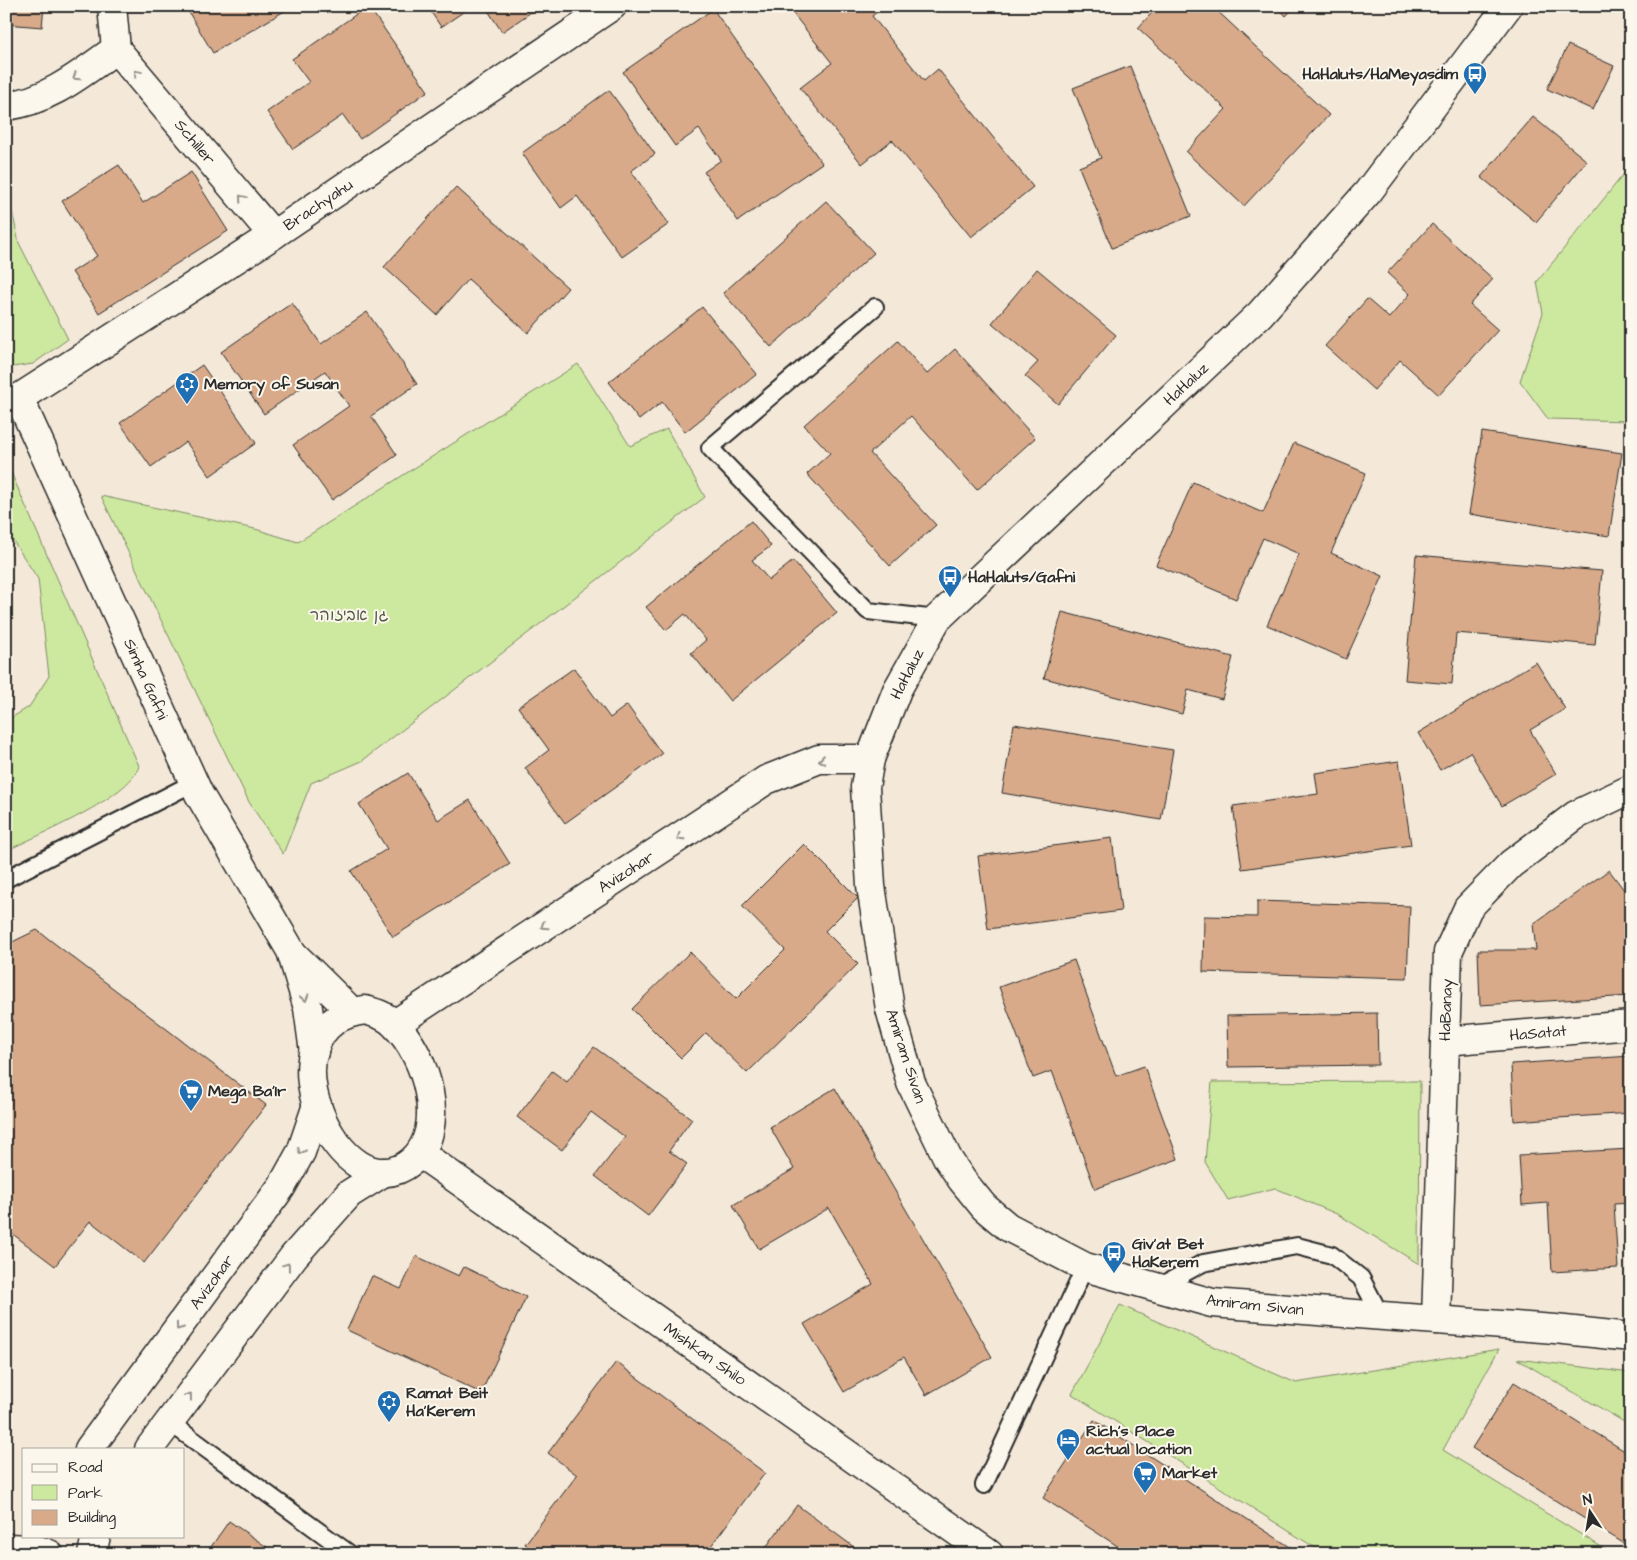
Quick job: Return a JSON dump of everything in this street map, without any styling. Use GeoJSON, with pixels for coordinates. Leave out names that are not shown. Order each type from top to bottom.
{"type":"FeatureCollection","features":[{"type":"Feature","properties":{"kind":"street"},"geometry":{"type":"LineString","coordinates":[[6,106],[26,104],[61,87],[116,49],[112,6]]}},
{"type":"Feature","properties":{"kind":"street","name":"Brachyahu"},"geometry":{"type":"LineString","coordinates":[[13,396],[273,235],[612,6]]}},
{"type":"Feature","properties":{"kind":"street","name":"HaHaluz"},"geometry":{"type":"LineString","coordinates":[[870,759],[897,690],[937,619],[1260,314],[1368,192],[1508,6]]}},
{"type":"Feature","properties":{"kind":"street","name":"Schiller"},"geometry":{"type":"LineString","coordinates":[[116,49],[273,235]]}},
{"type":"Feature","properties":{"kind":"street","name":"Simha Gafni"},"geometry":{"type":"LineString","coordinates":[[13,396],[193,783],[290,951],[308,1008],[314,1052]]}},
{"type":"Feature","properties":{"kind":"street","name":"Avizohar"},"geometry":{"type":"LineString","coordinates":[[395,1024],[766,780],[819,759],[870,759]]}},
{"type":"Feature","properties":{"kind":"street","name":"Amiram Sivan"},"geometry":{"type":"LineString","coordinates":[[870,759],[865,787],[871,886],[890,1009],[911,1083],[948,1159],[962,1180],[984,1207],[1008,1227],[1085,1267],[1212,1303],[1631,1337]]}},
{"type":"Feature","properties":{"kind":"street","name":"HaBanay"},"geometry":{"type":"LineString","coordinates":[[1436,1320],[1448,952],[1468,908],[1511,864],[1576,815],[1631,789]]}},
{"type":"Feature","properties":{"kind":"street","name":"Simha Gafni"},"geometry":{"type":"LineString","coordinates":[[290,951],[352,1012]]}},
{"type":"Feature","properties":{"kind":"street"},"geometry":{"type":"LineString","coordinates":[[365,1010],[381,1014],[395,1024],[420,1063],[429,1092],[431,1118],[429,1139],[420,1154],[408,1165],[384,1172],[367,1169],[352,1162],[334,1143],[325,1128],[312,1082],[314,1052],[324,1029],[337,1018],[352,1012],[365,1010]]}},
{"type":"Feature","properties":{"kind":"street","name":"HaSatat"},"geometry":{"type":"LineString","coordinates":[[1445,1041],[1631,1025]]}},
{"type":"Feature","properties":{"kind":"street","name":"Avizohar"},"geometry":{"type":"LineString","coordinates":[[90,1448],[282,1186],[301,1152],[317,1105]]}},
{"type":"Feature","properties":{"kind":"street","name":"Mishkan Shilo"},"geometry":{"type":"LineString","coordinates":[[420,1154],[989,1554]]}},
{"type":"Feature","properties":{"kind":"street"},"geometry":{"type":"LineString","coordinates":[[150,1448],[294,1256],[319,1226],[349,1194],[384,1172]]}},
{"type":"Feature","properties":{"kind":"street"},"geometry":{"type":"LineString","coordinates":[[92,1554],[96,1538]]}},
{"type":"Feature","properties":{"kind":"street"},"geometry":{"type":"LineString","coordinates":[[14,1542],[48,1554]]}},
{"type":"Feature","properties":{"kind":"lane"},"geometry":{"type":"LineString","coordinates":[[874,307],[710,448],[868,611],[937,619]]}},
{"type":"Feature","properties":{"kind":"lane"},"geometry":{"type":"LineString","coordinates":[[6,879],[193,783]]}},
{"type":"Feature","properties":{"kind":"lane"},"geometry":{"type":"LineString","coordinates":[[1157,1288],[1203,1263],[1297,1246],[1332,1255],[1361,1278],[1381,1316]]}},
{"type":"Feature","properties":{"kind":"lane"},"geometry":{"type":"LineString","coordinates":[[984,1486],[1085,1267]]}},
{"type":"Feature","properties":{"kind":"lane"},"geometry":{"type":"LineString","coordinates":[[169,1422],[350,1554]]}},
{"type":"Feature","properties":{"kind":"green space"},"geometry":{"type":"Polygon","coordinates":[[[1627,170],[1631,421],[1548,419],[1520,381],[1543,313],[1537,282],[1627,170]]]}},
{"type":"Feature","properties":{"kind":"green space"},"geometry":{"type":"Polygon","coordinates":[[[6,183],[19,243],[68,339],[33,364],[6,368],[6,183]]]}},
{"type":"Feature","properties":{"kind":"green space","name":"גן אביזוהר"},"geometry":{"type":"Polygon","coordinates":[[[578,364],[630,446],[667,429],[705,497],[362,761],[311,783],[283,854],[249,802],[101,496],[255,529],[298,542],[578,364]]]}},
{"type":"Feature","properties":{"kind":"green space"},"geometry":{"type":"Polygon","coordinates":[[[6,461],[139,766],[132,778],[101,803],[59,826],[6,851],[6,721],[29,707],[49,676],[38,579],[6,530],[6,461]]]}},
{"type":"Feature","properties":{"kind":"green space"},"geometry":{"type":"Polygon","coordinates":[[[1420,1081],[1419,1264],[1339,1215],[1275,1188],[1228,1200],[1205,1162],[1212,1082],[1420,1081]]]}},
{"type":"Feature","properties":{"kind":"green space"},"geometry":{"type":"Polygon","coordinates":[[[1120,1305],[1296,1383],[1499,1349],[1443,1450],[1613,1554],[1325,1554],[1072,1394],[1120,1305]]]}},
{"type":"Feature","properties":{"kind":"green space"},"geometry":{"type":"Polygon","coordinates":[[[1517,1359],[1631,1373],[1631,1426],[1517,1359]]]}},
{"type":"Feature","properties":{"kind":"building"},"geometry":{"type":"Polygon","coordinates":[[[6,6],[44,6],[42,27],[6,24],[6,6]]]}},
{"type":"Feature","properties":{"kind":"building"},"geometry":{"type":"Polygon","coordinates":[[[185,6],[293,6],[213,53],[185,6]]]}},
{"type":"Feature","properties":{"kind":"building"},"geometry":{"type":"Polygon","coordinates":[[[368,6],[428,91],[360,139],[343,115],[293,149],[267,112],[309,82],[292,59],[368,6]]]}},
{"type":"Feature","properties":{"kind":"building"},"geometry":{"type":"Polygon","coordinates":[[[427,6],[472,6],[441,27],[427,6]]]}},
{"type":"Feature","properties":{"kind":"building"},"geometry":{"type":"Polygon","coordinates":[[[485,6],[540,6],[502,32],[485,6]]]}},
{"type":"Feature","properties":{"kind":"building"},"geometry":{"type":"Polygon","coordinates":[[[787,6],[884,6],[872,16],[924,81],[938,69],[1033,187],[971,237],[892,140],[862,164],[800,88],[832,63],[787,6]]]}},
{"type":"Feature","properties":{"kind":"building"},"geometry":{"type":"Polygon","coordinates":[[[1158,6],[1212,6],[1329,115],[1244,206],[1186,152],[1226,109],[1138,28],[1158,6]]]}},
{"type":"Feature","properties":{"kind":"building"},"geometry":{"type":"Polygon","coordinates":[[[1277,6],[1296,6],[1286,16],[1277,6]]]}},
{"type":"Feature","properties":{"kind":"building"},"geometry":{"type":"Polygon","coordinates":[[[713,9],[822,163],[738,221],[704,172],[721,160],[699,129],[675,146],[623,72],[713,9]]]}},
{"type":"Feature","properties":{"kind":"building"},"geometry":{"type":"Polygon","coordinates":[[[1568,45],[1614,66],[1593,110],[1547,89],[1568,45]]]}},
{"type":"Feature","properties":{"kind":"building"},"geometry":{"type":"Polygon","coordinates":[[[1130,66],[1191,216],[1112,248],[1079,167],[1101,158],[1073,88],[1130,66]]]}},
{"type":"Feature","properties":{"kind":"building"},"geometry":{"type":"Polygon","coordinates":[[[609,90],[655,154],[631,171],[669,224],[622,257],[577,196],[561,208],[522,153],[609,90]]]}},
{"type":"Feature","properties":{"kind":"building"},"geometry":{"type":"Polygon","coordinates":[[[1533,117],[1587,161],[1536,222],[1481,177],[1533,117]]]}},
{"type":"Feature","properties":{"kind":"building"},"geometry":{"type":"Polygon","coordinates":[[[119,165],[143,203],[191,172],[228,231],[99,313],[72,272],[97,256],[62,201],[119,165]]]}},
{"type":"Feature","properties":{"kind":"building"},"geometry":{"type":"Polygon","coordinates":[[[456,187],[568,288],[528,333],[468,279],[437,315],[384,267],[456,187]]]}},
{"type":"Feature","properties":{"kind":"building"},"geometry":{"type":"Polygon","coordinates":[[[826,201],[874,253],[771,347],[723,293],[826,201]]]}},
{"type":"Feature","properties":{"kind":"building"},"geometry":{"type":"Polygon","coordinates":[[[1432,224],[1493,279],[1470,305],[1498,330],[1439,395],[1400,360],[1374,390],[1325,346],[1367,299],[1389,318],[1410,294],[1387,273],[1432,224]]]}},
{"type":"Feature","properties":{"kind":"building"},"geometry":{"type":"Polygon","coordinates":[[[1037,269],[1116,335],[1058,404],[1025,376],[1038,362],[992,323],[1037,269]]]}},
{"type":"Feature","properties":{"kind":"building"},"geometry":{"type":"Polygon","coordinates":[[[292,303],[321,344],[367,312],[417,384],[371,416],[397,455],[332,500],[293,445],[349,406],[325,371],[264,414],[221,352],[292,303]]]}},
{"type":"Feature","properties":{"kind":"building"},"geometry":{"type":"Polygon","coordinates":[[[702,307],[757,374],[685,432],[662,402],[639,420],[609,382],[702,307]]]}},
{"type":"Feature","properties":{"kind":"building"},"geometry":{"type":"Polygon","coordinates":[[[898,341],[927,374],[955,349],[1035,438],[977,490],[911,416],[870,453],[936,525],[890,566],[807,474],[830,453],[804,425],[898,341]]]}},
{"type":"Feature","properties":{"kind":"building","name":"Memory of Susan"},"geometry":{"type":"Polygon","coordinates":[[[202,365],[256,443],[210,476],[186,442],[151,467],[120,423],[202,365]]]}},
{"type":"Feature","properties":{"kind":"building"},"geometry":{"type":"Polygon","coordinates":[[[1482,432],[1622,453],[1609,536],[1469,514],[1482,432]]]}},
{"type":"Feature","properties":{"kind":"building"},"geometry":{"type":"Polygon","coordinates":[[[1294,443],[1366,473],[1331,553],[1383,576],[1346,659],[1267,625],[1299,554],[1263,538],[1236,599],[1156,565],[1193,482],[1263,513],[1294,443]]]}},
{"type":"Feature","properties":{"kind":"building"},"geometry":{"type":"Polygon","coordinates":[[[751,521],[771,546],[752,560],[769,580],[793,561],[837,613],[730,701],[691,653],[706,640],[685,614],[666,630],[646,607],[751,521]]]}},
{"type":"Feature","properties":{"kind":"building"},"geometry":{"type":"Polygon","coordinates":[[[1416,555],[1602,571],[1595,645],[1456,633],[1452,684],[1405,680],[1416,555]]]}},
{"type":"Feature","properties":{"kind":"building"},"geometry":{"type":"Polygon","coordinates":[[[1062,612],[1233,657],[1222,699],[1188,690],[1182,714],[1044,678],[1062,612]]]}},
{"type":"Feature","properties":{"kind":"building"},"geometry":{"type":"Polygon","coordinates":[[[1536,662],[1565,709],[1530,730],[1556,774],[1502,806],[1470,752],[1440,770],[1418,733],[1536,662]]]}},
{"type":"Feature","properties":{"kind":"building"},"geometry":{"type":"Polygon","coordinates":[[[574,668],[610,718],[627,705],[662,754],[565,823],[525,768],[549,750],[518,707],[574,668]]]}},
{"type":"Feature","properties":{"kind":"building"},"geometry":{"type":"Polygon","coordinates":[[[1014,724],[1173,750],[1161,820],[1002,793],[1014,724]]]}},
{"type":"Feature","properties":{"kind":"building"},"geometry":{"type":"Polygon","coordinates":[[[1399,761],[1411,845],[1242,869],[1233,806],[1318,794],[1315,773],[1399,761]]]}},
{"type":"Feature","properties":{"kind":"building"},"geometry":{"type":"Polygon","coordinates":[[[408,773],[438,820],[470,800],[510,864],[393,937],[351,871],[387,849],[359,804],[408,773]]]}},
{"type":"Feature","properties":{"kind":"building"},"geometry":{"type":"Polygon","coordinates":[[[1112,838],[1121,911],[988,929],[978,856],[1112,838]]]}},
{"type":"Feature","properties":{"kind":"building"},"geometry":{"type":"Polygon","coordinates":[[[804,844],[858,898],[825,931],[858,964],[747,1073],[706,1033],[681,1058],[632,1009],[690,952],[736,999],[785,950],[742,906],[804,844]]]}},
{"type":"Feature","properties":{"kind":"building"},"geometry":{"type":"Polygon","coordinates":[[[1609,870],[1631,899],[1631,996],[1480,1005],[1478,950],[1536,950],[1533,924],[1609,870]]]}},
{"type":"Feature","properties":{"kind":"building"},"geometry":{"type":"Polygon","coordinates":[[[1257,901],[1410,906],[1407,978],[1203,972],[1204,916],[1257,917],[1257,901]]]}},
{"type":"Feature","properties":{"kind":"building"},"geometry":{"type":"Polygon","coordinates":[[[37,930],[266,1105],[144,1263],[90,1221],[55,1266],[6,1229],[6,945],[37,930]]]}},
{"type":"Feature","properties":{"kind":"building"},"geometry":{"type":"Polygon","coordinates":[[[1074,960],[1116,1076],[1144,1066],[1178,1159],[1095,1189],[1052,1071],[1033,1078],[999,987],[1074,960]]]}},
{"type":"Feature","properties":{"kind":"building"},"geometry":{"type":"Polygon","coordinates":[[[1377,1013],[1378,1065],[1228,1067],[1227,1016],[1377,1013]]]}},
{"type":"Feature","properties":{"kind":"building"},"geometry":{"type":"Polygon","coordinates":[[[594,1047],[692,1119],[669,1151],[687,1164],[648,1216],[595,1176],[625,1137],[591,1112],[562,1150],[517,1117],[552,1071],[567,1082],[594,1047]]]}},
{"type":"Feature","properties":{"kind":"building"},"geometry":{"type":"Polygon","coordinates":[[[1631,1056],[1631,1113],[1514,1121],[1511,1064],[1631,1056]]]}},
{"type":"Feature","properties":{"kind":"building"},"geometry":{"type":"Polygon","coordinates":[[[835,1088],[992,1357],[926,1395],[904,1357],[844,1392],[804,1324],[873,1284],[829,1208],[759,1249],[733,1205],[794,1169],[770,1127],[835,1088]]]}},
{"type":"Feature","properties":{"kind":"building"},"geometry":{"type":"Polygon","coordinates":[[[1631,1149],[1631,1203],[1614,1204],[1618,1268],[1552,1272],[1548,1203],[1522,1205],[1519,1155],[1631,1149]]]}},
{"type":"Feature","properties":{"kind":"building"},"geometry":{"type":"Polygon","coordinates":[[[416,1256],[459,1276],[464,1267],[526,1297],[481,1393],[347,1330],[372,1276],[401,1289],[416,1256]]]}},
{"type":"Feature","properties":{"kind":"building"},"geometry":{"type":"Polygon","coordinates":[[[616,1362],[765,1473],[705,1554],[538,1554],[525,1544],[577,1475],[548,1453],[616,1362]]]}},
{"type":"Feature","properties":{"kind":"building"},"geometry":{"type":"Polygon","coordinates":[[[1514,1382],[1631,1455],[1631,1548],[1472,1448],[1514,1382]]]}},
{"type":"Feature","properties":{"kind":"building"},"geometry":{"type":"Polygon","coordinates":[[[1094,1420],[1301,1554],[1130,1554],[1043,1498],[1094,1420]]]}},
{"type":"Feature","properties":{"kind":"building"},"geometry":{"type":"Polygon","coordinates":[[[797,1505],[862,1553],[864,1554],[761,1554],[797,1505]]]}},
{"type":"Feature","properties":{"kind":"building"},"geometry":{"type":"Polygon","coordinates":[[[229,1521],[277,1554],[206,1554],[229,1521]]]}},
{"type":"Feature","properties":{"kind":"place","name":"HaHaluts/HaMeyasdim"},"geometry":{"type":"Point","coordinates":[1475,95]}},
{"type":"Feature","properties":{"kind":"place","name":"Memory of Susan"},"geometry":{"type":"Point","coordinates":[187,405]}},
{"type":"Feature","properties":{"kind":"place","name":"HaHaluts/Gafni"},"geometry":{"type":"Point","coordinates":[950,598]}},
{"type":"Feature","properties":{"kind":"place","name":"Mega Ba'Ir"},"geometry":{"type":"Point","coordinates":[191,1112]}},
{"type":"Feature","properties":{"kind":"place","name":"Giv'at Bet HaKerem"},"geometry":{"type":"Point","coordinates":[1114,1274]}},
{"type":"Feature","properties":{"kind":"place","name":"Ramat Beit Ha'Kerem"},"geometry":{"type":"Point","coordinates":[389,1423]}},
{"type":"Feature","properties":{"kind":"place","name":"Rich's Place actual location"},"geometry":{"type":"Point","coordinates":[1068,1461]}},
{"type":"Feature","properties":{"kind":"place","name":"Market"},"geometry":{"type":"Point","coordinates":[1145,1494]}}]}
